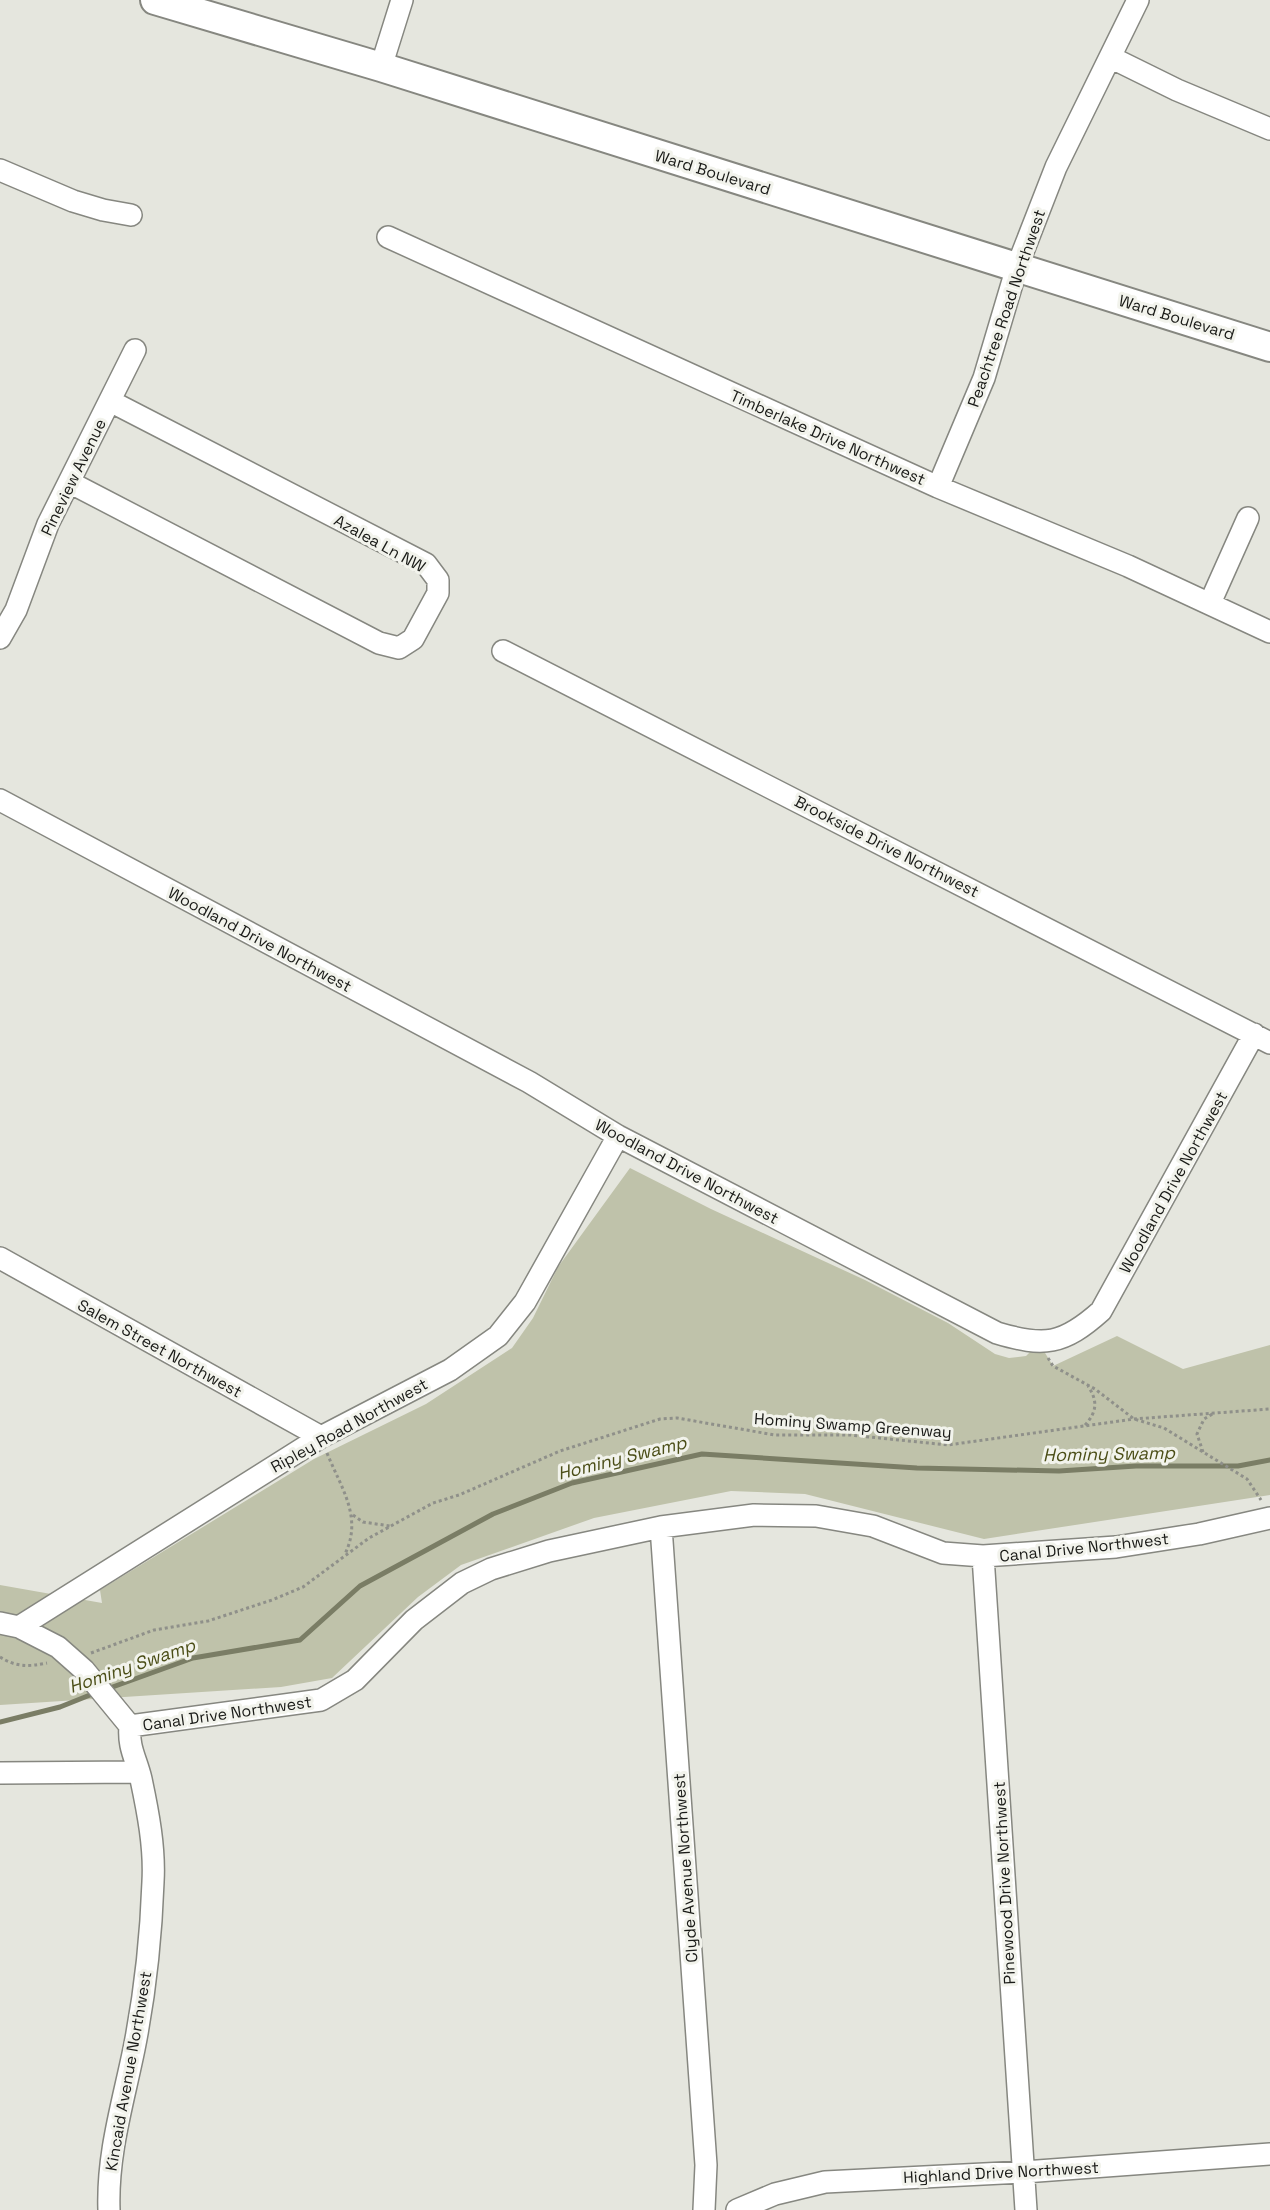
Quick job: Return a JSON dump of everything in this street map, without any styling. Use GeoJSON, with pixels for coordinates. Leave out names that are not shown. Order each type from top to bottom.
{"type":"FeatureCollection","features":[{"type":"Feature","properties":{"kind":"main road","name":"Ward Boulevard"},"geometry":{"type":"LineString","coordinates":[[155,0],[381,67],[1270,347]]}},
{"type":"Feature","properties":{"kind":"street"},"geometry":{"type":"LineString","coordinates":[[381,67],[402,0]]}},
{"type":"Feature","properties":{"kind":"street","name":"Peachtree Road Northwest"},"geometry":{"type":"LineString","coordinates":[[938,487],[984,378],[1017,267],[1056,167],[1138,0]]}},
{"type":"Feature","properties":{"kind":"street"},"geometry":{"type":"LineString","coordinates":[[1110,57],[1178,90],[1270,129]]}},
{"type":"Feature","properties":{"kind":"street"},"geometry":{"type":"LineString","coordinates":[[0,170],[72,201],[131,215]]}},
{"type":"Feature","properties":{"kind":"street","name":"Timberlake Drive Northwest"},"geometry":{"type":"LineString","coordinates":[[388,237],[938,487],[1210,603],[1270,632]]}},
{"type":"Feature","properties":{"kind":"street","name":"Pineview Avenue"},"geometry":{"type":"LineString","coordinates":[[0,638],[16,610],[48,524],[135,350]]}},
{"type":"Feature","properties":{"kind":"street","name":"Azalea Ln NW"},"geometry":{"type":"LineString","coordinates":[[69,482],[379,644],[399,648],[412,639],[438,593],[438,580],[426,564],[110,400]]}},
{"type":"Feature","properties":{"kind":"street"},"geometry":{"type":"LineString","coordinates":[[1210,603],[1248,518]]}},
{"type":"Feature","properties":{"kind":"street","name":"Brookside Drive Northwest"},"geometry":{"type":"LineString","coordinates":[[503,651],[1262,1038]]}},
{"type":"Feature","properties":{"kind":"street","name":"Woodland Drive Northwest"},"geometry":{"type":"LineString","coordinates":[[0,800],[529,1082],[618,1136],[997,1333],[1039,1343],[1071,1334],[1101,1311],[1262,1038]]}},
{"type":"Feature","properties":{"kind":"street","name":"Ripley Road Northwest"},"geometry":{"type":"LineString","coordinates":[[9,1625],[321,1437],[450,1370],[498,1336],[525,1302],[618,1136]]}},
{"type":"Feature","properties":{"kind":"street","name":"Salem Street Northwest"},"geometry":{"type":"LineString","coordinates":[[0,1258],[321,1437]]}},
{"type":"Feature","properties":{"kind":"street","name":"Canal Drive Northwest"},"geometry":{"type":"LineString","coordinates":[[130,1726],[321,1700],[355,1680],[414,1620],[462,1583],[491,1569],[549,1551],[661,1527],[754,1515],[816,1516],[873,1526],[943,1553],[983,1556],[1116,1547],[1199,1534],[1267,1512]]}},
{"type":"Feature","properties":{"kind":"street","name":"Clyde Avenue Northwest"},"geometry":{"type":"LineString","coordinates":[[661,1527],[706,2165],[704,2210]]}},
{"type":"Feature","properties":{"kind":"street","name":"Pinewood Drive Northwest"},"geometry":{"type":"LineString","coordinates":[[983,1556],[1026,2210]]}},
{"type":"Feature","properties":{"kind":"street"},"geometry":{"type":"LineString","coordinates":[[9,1625],[79,1656],[107,1700],[130,1726]]}},
{"type":"Feature","properties":{"kind":"street","name":"Kincaid Avenue Northwest"},"geometry":{"type":"LineString","coordinates":[[109,2210],[109,2167],[142,2000],[151,1918],[152,1845],[139,1772],[128,1743],[130,1726]]}},
{"type":"Feature","properties":{"kind":"street"},"geometry":{"type":"LineString","coordinates":[[0,1773],[139,1772]]}},
{"type":"Feature","properties":{"kind":"street","name":"Highland Drive Northwest"},"geometry":{"type":"LineString","coordinates":[[737,2210],[775,2194],[825,2182],[1024,2172],[1270,2154]]}},
{"type":"Feature","properties":{"kind":"path","name":"Hominy Swamp Greenway"},"geometry":{"type":"LineString","coordinates":[[1039,1343],[1053,1366],[1087,1385],[1134,1419],[1164,1428],[1247,1479],[1267,1512]]}},
{"type":"Feature","properties":{"kind":"path"},"geometry":{"type":"LineString","coordinates":[[1083,1426],[1092,1418],[1096,1406],[1094,1396],[1087,1385]]}},
{"type":"Feature","properties":{"kind":"path","name":"Hominy Swamp Greenway"},"geometry":{"type":"LineString","coordinates":[[0,1658],[11,1664],[28,1667],[79,1656],[154,1630],[208,1621],[272,1600],[303,1587],[344,1556],[390,1526],[434,1503],[459,1495],[536,1460],[660,1419],[676,1418],[775,1435],[850,1436],[948,1445],[1134,1419],[1270,1409]]}},
{"type":"Feature","properties":{"kind":"path"},"geometry":{"type":"LineString","coordinates":[[1204,1453],[1197,1434],[1204,1419],[1215,1413]]}},
{"type":"Feature","properties":{"kind":"path"},"geometry":{"type":"LineString","coordinates":[[321,1437],[353,1515],[351,1543],[344,1556]]}},
{"type":"Feature","properties":{"kind":"path"},"geometry":{"type":"LineString","coordinates":[[353,1515],[363,1522],[390,1526]]}},
{"type":"Feature","properties":{"kind":"green space"},"geometry":{"type":"Polygon","coordinates":[[[630,1168],[711,1209],[865,1280],[948,1323],[995,1354],[1009,1358],[1026,1356],[1039,1343],[1053,1366],[1117,1336],[1183,1369],[1270,1345],[1270,1495],[984,1539],[805,1494],[731,1491],[594,1518],[461,1565],[418,1597],[332,1678],[281,1687],[0,1705],[0,1585],[102,1603],[100,1590],[314,1459],[426,1404],[512,1348],[533,1318],[558,1267],[630,1168]]]}},
{"type":"Feature","properties":{"kind":"waterway","name":"Hominy Swamp"},"geometry":{"type":"LineString","coordinates":[[107,1689],[193,1658],[300,1640],[360,1586],[493,1514],[572,1483],[702,1454],[917,1468],[1059,1471],[1136,1466],[1238,1466],[1270,1460]]}},
{"type":"Feature","properties":{"kind":"waterway","name":"Hominy Swamp"},"geometry":{"type":"LineString","coordinates":[[0,1722],[60,1707],[95,1693]]}}]}
